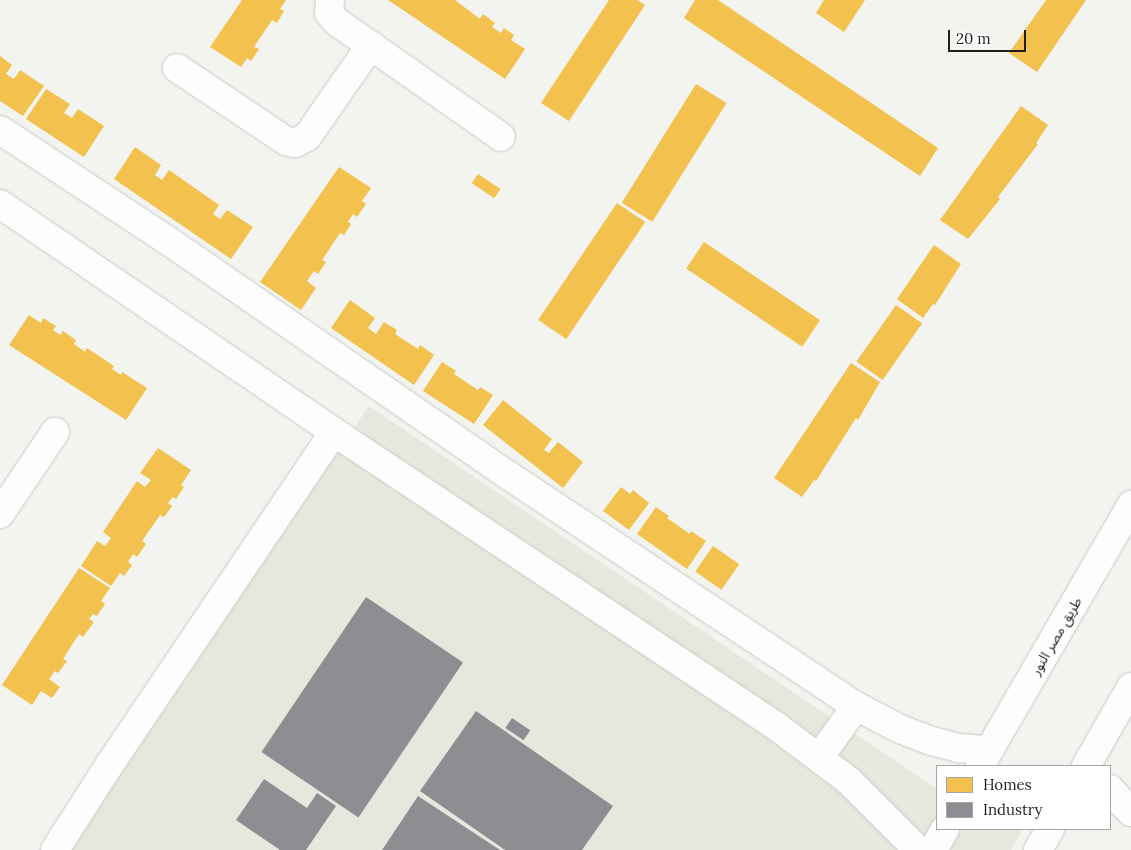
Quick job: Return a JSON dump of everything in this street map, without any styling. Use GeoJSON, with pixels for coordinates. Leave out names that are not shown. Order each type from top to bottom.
{"type":"FeatureCollection","features":[{"type":"Feature","properties":{"kind":"street"},"geometry":{"type":"LineString","coordinates":[[330,0],[328,7],[332,18],[501,137]]}},
{"type":"Feature","properties":{"kind":"street"},"geometry":{"type":"LineString","coordinates":[[177,68],[286,141],[295,143],[308,137],[371,45]]}},
{"type":"Feature","properties":{"kind":"street"},"geometry":{"type":"LineString","coordinates":[[0,130],[174,245],[516,480],[856,706],[900,729],[984,758]]}},
{"type":"Feature","properties":{"kind":"street"},"geometry":{"type":"LineString","coordinates":[[0,204],[334,432],[776,726],[867,797],[918,850]]}},
{"type":"Feature","properties":{"kind":"street"},"geometry":{"type":"LineString","coordinates":[[0,514],[55,432]]}},
{"type":"Feature","properties":{"kind":"street"},"geometry":{"type":"LineString","coordinates":[[55,850],[334,432]]}},
{"type":"Feature","properties":{"kind":"street","name":"طريق مصر النور"},"geometry":{"type":"LineString","coordinates":[[984,758],[1131,504]]}},
{"type":"Feature","properties":{"kind":"street"},"geometry":{"type":"LineString","coordinates":[[1089,764],[1131,687]]}},
{"type":"Feature","properties":{"kind":"street"},"geometry":{"type":"LineString","coordinates":[[819,758],[856,706]]}},
{"type":"Feature","properties":{"kind":"street"},"geometry":{"type":"LineString","coordinates":[[1111,790],[1131,812]]}},
{"type":"Feature","properties":{"kind":"street"},"geometry":{"type":"LineString","coordinates":[[933,850],[944,830]]}},
{"type":"Feature","properties":{"kind":"street"},"geometry":{"type":"LineString","coordinates":[[1038,850],[1049,830]]}},
{"type":"Feature","properties":{"kind":"shaded area"},"geometry":{"type":"Polygon","coordinates":[[[369,406],[936,788],[936,830],[1022,830],[1011,850],[69,850],[369,406]]]}},
{"type":"Feature","properties":{"kind":"building: Homes"},"geometry":{"type":"Polygon","coordinates":[[[242,0],[286,0],[280,9],[284,11],[277,23],[272,20],[254,47],[259,49],[251,61],[247,58],[241,67],[210,47],[242,0]]]}},
{"type":"Feature","properties":{"kind":"building: Homes"},"geometry":{"type":"Polygon","coordinates":[[[388,0],[455,0],[480,19],[483,14],[495,23],[492,27],[501,33],[504,28],[514,35],[511,40],[525,49],[505,79],[388,0]]]}},
{"type":"Feature","properties":{"kind":"building: Homes"},"geometry":{"type":"Polygon","coordinates":[[[609,0],[637,0],[645,5],[569,121],[541,103],[609,0]]]}},
{"type":"Feature","properties":{"kind":"building: Homes"},"geometry":{"type":"Polygon","coordinates":[[[695,0],[718,0],[938,148],[920,176],[684,18],[695,0]]]}},
{"type":"Feature","properties":{"kind":"building: Homes"},"geometry":{"type":"Polygon","coordinates":[[[824,0],[865,0],[844,32],[816,13],[824,0]]]}},
{"type":"Feature","properties":{"kind":"building: Homes"},"geometry":{"type":"Polygon","coordinates":[[[1046,0],[1086,0],[1037,72],[1009,53],[1046,0]]]}},
{"type":"Feature","properties":{"kind":"building: Homes"},"geometry":{"type":"Polygon","coordinates":[[[0,56],[12,65],[6,74],[14,79],[20,70],[44,86],[23,116],[0,101],[0,56]]]}},
{"type":"Feature","properties":{"kind":"building: Homes"},"geometry":{"type":"Polygon","coordinates":[[[696,84],[727,103],[652,222],[622,203],[696,84]]]}},
{"type":"Feature","properties":{"kind":"building: Homes"},"geometry":{"type":"Polygon","coordinates":[[[46,89],[70,104],[64,113],[72,118],[78,109],[104,126],[84,157],[26,119],[46,89]]]}},
{"type":"Feature","properties":{"kind":"building: Homes"},"geometry":{"type":"Polygon","coordinates":[[[1021,106],[1048,125],[1036,143],[1038,144],[998,197],[1000,199],[968,239],[940,220],[1021,106]]]}},
{"type":"Feature","properties":{"kind":"building: Homes"},"geometry":{"type":"Polygon","coordinates":[[[135,147],[161,165],[155,175],[162,180],[169,170],[219,205],[213,214],[220,219],[227,210],[253,227],[231,259],[114,179],[135,147]]]}},
{"type":"Feature","properties":{"kind":"building: Homes"},"geometry":{"type":"Polygon","coordinates":[[[339,167],[371,188],[362,201],[366,204],[357,217],[353,214],[348,222],[351,224],[344,235],[340,233],[322,260],[326,262],[318,274],[314,271],[307,281],[316,288],[301,310],[260,282],[339,167]]]}},
{"type":"Feature","properties":{"kind":"building: Homes"},"geometry":{"type":"Polygon","coordinates":[[[478,174],[500,189],[494,198],[472,183],[478,174]]]}},
{"type":"Feature","properties":{"kind":"building: Homes"},"geometry":{"type":"Polygon","coordinates":[[[617,203],[645,222],[566,339],[538,320],[617,203]]]}},
{"type":"Feature","properties":{"kind":"building: Homes"},"geometry":{"type":"Polygon","coordinates":[[[704,242],[820,320],[802,347],[686,269],[704,242]]]}},
{"type":"Feature","properties":{"kind":"building: Homes"},"geometry":{"type":"Polygon","coordinates":[[[934,245],[961,264],[935,305],[933,304],[923,318],[897,299],[934,245]]]}},
{"type":"Feature","properties":{"kind":"building: Homes"},"geometry":{"type":"Polygon","coordinates":[[[350,300],[375,318],[368,328],[376,334],[384,322],[397,330],[395,334],[418,349],[420,345],[434,355],[414,385],[331,328],[350,300]]]}},
{"type":"Feature","properties":{"kind":"building: Homes"},"geometry":{"type":"Polygon","coordinates":[[[896,305],[922,323],[883,380],[856,362],[896,305]]]}},
{"type":"Feature","properties":{"kind":"building: Homes"},"geometry":{"type":"Polygon","coordinates":[[[29,315],[41,323],[43,318],[56,326],[53,330],[60,335],[63,331],[76,340],[74,344],[85,352],[87,348],[114,366],[112,369],[121,375],[122,372],[147,388],[126,420],[9,345],[29,315]]]}},
{"type":"Feature","properties":{"kind":"building: Homes"},"geometry":{"type":"Polygon","coordinates":[[[442,362],[456,371],[454,374],[478,390],[480,387],[493,395],[474,424],[423,391],[442,362]]]}},
{"type":"Feature","properties":{"kind":"building: Homes"},"geometry":{"type":"Polygon","coordinates":[[[851,363],[880,382],[858,420],[856,418],[816,481],[814,480],[802,497],[774,478],[851,363]]]}},
{"type":"Feature","properties":{"kind":"building: Homes"},"geometry":{"type":"Polygon","coordinates":[[[503,400],[552,439],[544,450],[549,453],[558,442],[583,462],[563,488],[483,425],[503,400]]]}},
{"type":"Feature","properties":{"kind":"building: Homes"},"geometry":{"type":"Polygon","coordinates":[[[158,448],[191,470],[181,485],[184,487],[176,499],[173,497],[168,503],[172,506],[164,517],[160,515],[142,541],[146,544],[137,557],[133,554],[128,562],[132,565],[124,576],[120,573],[111,586],[81,566],[97,541],[105,546],[111,538],[103,532],[137,481],[145,487],[151,480],[140,473],[158,448]]]}},
{"type":"Feature","properties":{"kind":"building: Homes"},"geometry":{"type":"Polygon","coordinates":[[[621,487],[630,494],[633,490],[649,503],[629,530],[603,511],[621,487]]]}},
{"type":"Feature","properties":{"kind":"building: Homes"},"geometry":{"type":"Polygon","coordinates":[[[656,507],[669,516],[667,518],[690,534],[691,531],[706,541],[687,569],[637,534],[656,507]]]}},
{"type":"Feature","properties":{"kind":"building: Homes"},"geometry":{"type":"Polygon","coordinates":[[[713,546],[739,564],[721,590],[695,571],[713,546]]]}},
{"type":"Feature","properties":{"kind":"building: Homes"},"geometry":{"type":"Polygon","coordinates":[[[79,568],[110,588],[101,601],[105,604],[97,616],[93,614],[89,619],[94,622],[83,637],[79,634],[63,659],[67,661],[58,673],[55,671],[49,679],[60,687],[52,698],[41,691],[32,705],[2,685],[79,568]]]}},
{"type":"Feature","properties":{"kind":"building: Industry"},"geometry":{"type":"Polygon","coordinates":[[[366,597],[463,662],[358,817],[261,752],[366,597]]]}},
{"type":"Feature","properties":{"kind":"building: Industry"},"geometry":{"type":"Polygon","coordinates":[[[476,711],[613,806],[582,850],[505,850],[420,791],[476,711]]]}},
{"type":"Feature","properties":{"kind":"building: Industry"},"geometry":{"type":"Polygon","coordinates":[[[512,718],[530,730],[524,740],[505,728],[512,718]]]}},
{"type":"Feature","properties":{"kind":"building: Industry"},"geometry":{"type":"Polygon","coordinates":[[[264,779],[307,808],[317,793],[336,806],[306,850],[280,850],[236,820],[264,779]]]}},
{"type":"Feature","properties":{"kind":"building: Industry"},"geometry":{"type":"Polygon","coordinates":[[[418,796],[500,850],[382,850],[418,796]]]}}]}
